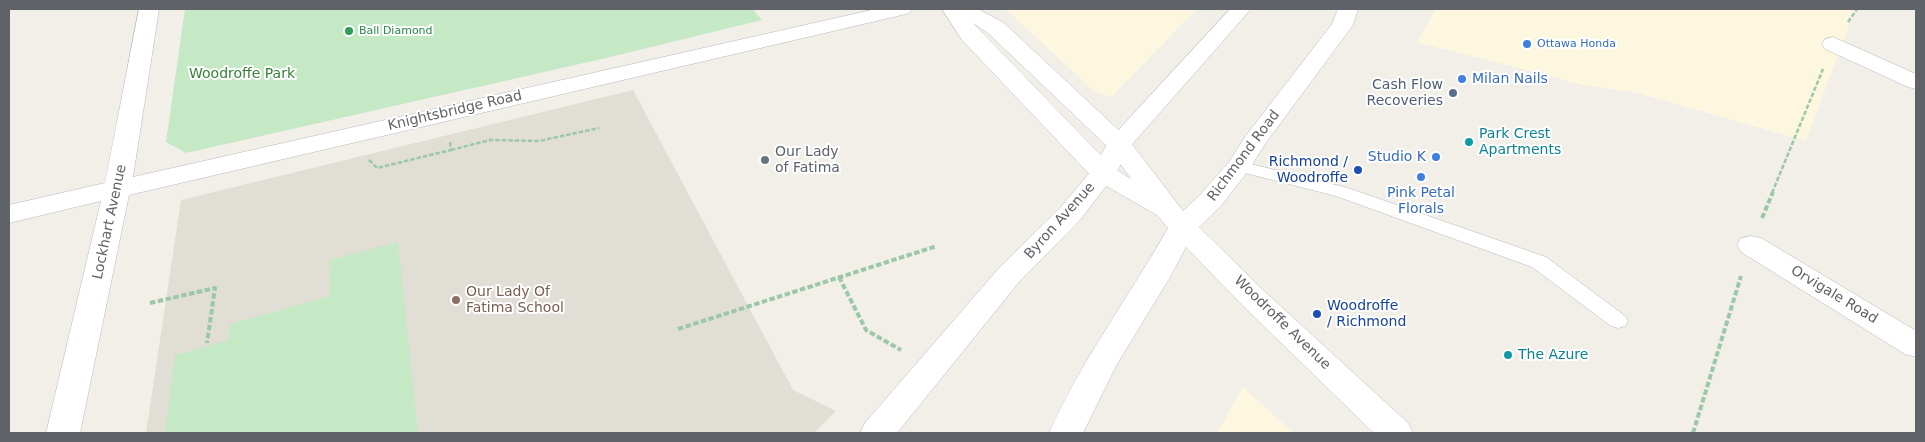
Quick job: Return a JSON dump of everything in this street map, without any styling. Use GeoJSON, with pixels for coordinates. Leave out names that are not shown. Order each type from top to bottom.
{"type":"FeatureCollection","features":[{"type":"Feature","properties":{"kind":"street","name":"Lockhart Avenue"},"geometry":{"type":"LineString","coordinates":[[63,433],[117,189],[149,9]]}},
{"type":"Feature","properties":{"kind":"street","name":"Knightsbridge Road"},"geometry":{"type":"LineString","coordinates":[[9,214],[902,9]]}},
{"type":"Feature","properties":{"kind":"street","name":"Woodroffe Avenue"},"geometry":{"type":"LineString","coordinates":[[952,9],[970,35],[1103,173],[1176,220]]}},
{"type":"Feature","properties":{"kind":"street","name":"Woodroffe Avenue"},"geometry":{"type":"LineString","coordinates":[[963,9],[996,28],[1125,151],[1176,220],[1283,326],[1396,433]]}},
{"type":"Feature","properties":{"kind":"street","name":"Byron Avenue"},"geometry":{"type":"LineString","coordinates":[[877,433],[1009,275],[1070,214],[1103,173],[1125,151],[1241,9]]}},
{"type":"Feature","properties":{"kind":"street","name":"Richmond Road"},"geometry":{"type":"LineString","coordinates":[[1066,433],[1103,360],[1154,279],[1176,220],[1210,201],[1239,166],[1254,142],[1342,26],[1348,9]]}},
{"type":"Feature","properties":{"kind":"street"},"geometry":{"type":"LineString","coordinates":[[1833,44],[1916,82]]}},
{"type":"Feature","properties":{"kind":"street","name":"Orvigale Road"},"geometry":{"type":"LineString","coordinates":[[1751,245],[1916,346]]}},
{"type":"Feature","properties":{"kind":"lane"},"geometry":{"type":"LineString","coordinates":[[1239,166],[1342,192],[1539,262],[1618,321]]}},
{"type":"Feature","properties":{"kind":"path"},"geometry":{"type":"LineString","coordinates":[[367,157],[377,168],[490,140],[539,141],[599,128]]}},
{"type":"Feature","properties":{"kind":"path"},"geometry":{"type":"LineString","coordinates":[[448,132],[451,150]]}},
{"type":"Feature","properties":{"kind":"path"},"geometry":{"type":"LineString","coordinates":[[678,329],[937,246]]}},
{"type":"Feature","properties":{"kind":"path"},"geometry":{"type":"LineString","coordinates":[[839,277],[866,330],[933,366]]}},
{"type":"Feature","properties":{"kind":"path"},"geometry":{"type":"LineString","coordinates":[[150,303],[215,288],[207,343]]}},
{"type":"Feature","properties":{"kind":"shaded area"},"geometry":{"type":"Polygon","coordinates":[[[1006,9],[1197,9],[1111,97],[1095,92],[1006,9]]]}},
{"type":"Feature","properties":{"kind":"shaded area","name":"Ottawa Honda"},"geometry":{"type":"Polygon","coordinates":[[[1436,9],[1855,9],[1806,141],[1634,92],[1584,85],[1417,42],[1436,9]]]}},
{"type":"Feature","properties":{"kind":"shaded area","name":"Our Lady Of Fatima School"},"geometry":{"type":"Polygon","coordinates":[[[633,90],[793,390],[836,411],[814,433],[146,433],[181,200],[633,90]]]}},
{"type":"Feature","properties":{"kind":"shaded area"},"geometry":{"type":"Polygon","coordinates":[[[1243,387],[1293,433],[1217,433],[1243,387]]]}},
{"type":"Feature","properties":{"kind":"green space","name":"Woodroffe Park"},"geometry":{"type":"Polygon","coordinates":[[[185,9],[753,9],[762,20],[606,58],[186,153],[166,142],[185,9]]]}},
{"type":"Feature","properties":{"kind":"green space"},"geometry":{"type":"Polygon","coordinates":[[[398,242],[418,433],[165,433],[175,355],[229,340],[230,324],[330,296],[329,260],[398,242]]]}},
{"type":"Feature","properties":{"kind":"place","name":"Ball Diamond"},"geometry":{"type":"Point","coordinates":[349,31]}},
{"type":"Feature","properties":{"kind":"place","name":"Ottawa Honda"},"geometry":{"type":"Point","coordinates":[1527,44]}},
{"type":"Feature","properties":{"kind":"place","name":"Milan Nails"},"geometry":{"type":"Point","coordinates":[1462,79]}},
{"type":"Feature","properties":{"kind":"place","name":"Cash Flow Recoveries"},"geometry":{"type":"Point","coordinates":[1453,93]}},
{"type":"Feature","properties":{"kind":"place","name":"Park Crest Apartments"},"geometry":{"type":"Point","coordinates":[1469,142]}},
{"type":"Feature","properties":{"kind":"place","name":"Studio K"},"geometry":{"type":"Point","coordinates":[1436,157]}},
{"type":"Feature","properties":{"kind":"place","name":"Our Lady of Fatima"},"geometry":{"type":"Point","coordinates":[765,160]}},
{"type":"Feature","properties":{"kind":"place","name":"Richmond / Woodroffe"},"geometry":{"type":"Point","coordinates":[1358,170]}},
{"type":"Feature","properties":{"kind":"place","name":"Pink Petal Florals"},"geometry":{"type":"Point","coordinates":[1421,177]}},
{"type":"Feature","properties":{"kind":"place","name":"Our Lady Of Fatima School"},"geometry":{"type":"Point","coordinates":[456,300]}},
{"type":"Feature","properties":{"kind":"place","name":"Woodroffe / Richmond"},"geometry":{"type":"Point","coordinates":[1317,314]}},
{"type":"Feature","properties":{"kind":"place","name":"The Azure"},"geometry":{"type":"Point","coordinates":[1508,355]}}]}
